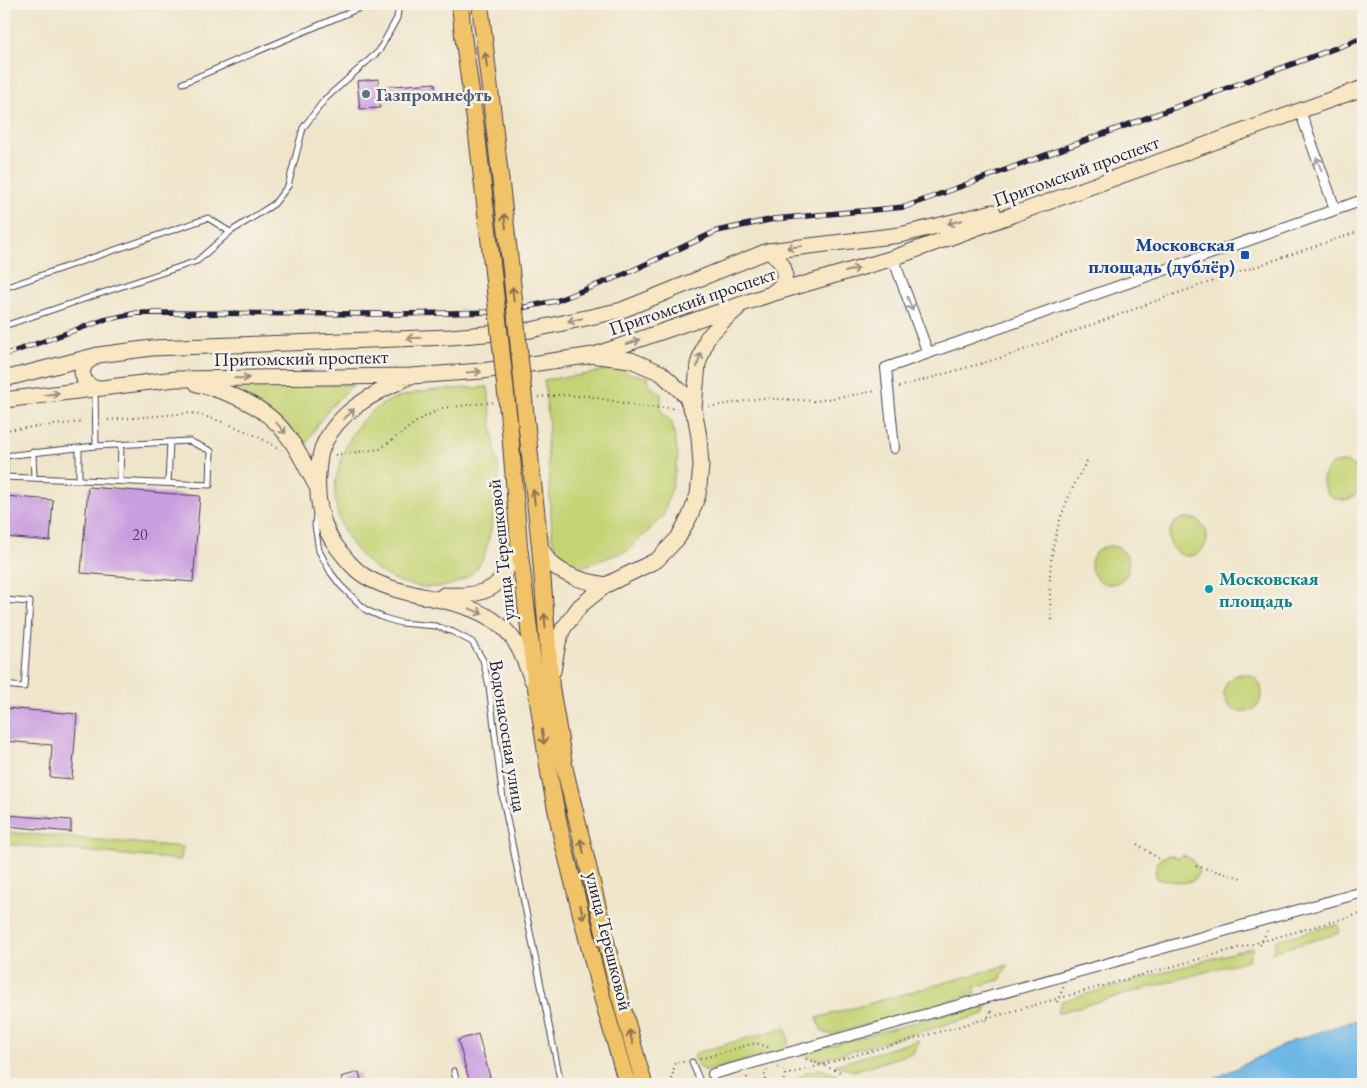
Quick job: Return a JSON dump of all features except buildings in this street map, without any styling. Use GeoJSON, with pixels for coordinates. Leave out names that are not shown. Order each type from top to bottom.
{"type":"FeatureCollection","features":[{"type":"Feature","properties":{"kind":"main road","name":"улица Терешковой"},"geometry":{"type":"LineString","coordinates":[[460,4],[493,272],[510,431],[519,545],[543,688],[565,770],[616,988],[644,1084]]}},
{"type":"Feature","properties":{"kind":"main road","name":"улица Терешковой"},"geometry":{"type":"LineString","coordinates":[[480,4],[511,270],[540,546],[543,688],[550,779],[561,834],[600,990],[626,1084]]}},
{"type":"Feature","properties":{"kind":"main road","name":"Притомский проспект"},"geometry":{"type":"LineString","coordinates":[[4,379],[98,356],[152,348],[450,337],[531,330],[622,310],[768,250],[900,235],[986,215],[1363,77]]}},
{"type":"Feature","properties":{"kind":"main road","name":"Притомский проспект"},"geometry":{"type":"LineString","coordinates":[[4,400],[175,379],[411,376],[482,371],[594,355],[771,294],[893,258],[1363,88]]}},
{"type":"Feature","properties":{"kind":"main road"},"geometry":{"type":"LineString","coordinates":[[768,250],[776,256],[785,273],[785,280],[780,288],[771,294]]}},
{"type":"Feature","properties":{"kind":"main road"},"geometry":{"type":"LineString","coordinates":[[700,412],[694,408],[698,364],[704,344],[714,330],[744,303]]}},
{"type":"Feature","properties":{"kind":"main road"},"geometry":{"type":"LineString","coordinates":[[543,688],[563,629],[580,606],[606,585],[658,560],[678,538],[690,516],[698,495],[701,466],[700,412],[661,373],[631,360],[594,355]]}},
{"type":"Feature","properties":{"kind":"main road"},"geometry":{"type":"LineString","coordinates":[[95,389],[85,382],[82,372],[84,364],[98,356]]}},
{"type":"Feature","properties":{"kind":"main road"},"geometry":{"type":"LineString","coordinates":[[411,376],[373,394],[356,407],[337,425],[324,444],[320,457],[317,487],[320,511],[331,538],[348,562],[367,578],[393,589],[481,612],[501,625],[516,642],[543,688]]}},
{"type":"Feature","properties":{"kind":"main road"},"geometry":{"type":"LineString","coordinates":[[175,379],[218,390],[263,411],[287,434],[317,487]]}},
{"type":"Feature","properties":{"kind":"main road"},"geometry":{"type":"LineString","coordinates":[[412,594],[463,596],[491,587],[500,581],[519,545]]}},
{"type":"Feature","properties":{"kind":"main road"},"geometry":{"type":"LineString","coordinates":[[540,546],[549,562],[565,573],[584,582],[606,585]]}},
{"type":"Feature","properties":{"kind":"street"},"geometry":{"type":"LineString","coordinates":[[1300,111],[1335,209]]}},
{"type":"Feature","properties":{"kind":"street"},"geometry":{"type":"LineString","coordinates":[[894,448],[886,368],[1363,200]]}},
{"type":"Feature","properties":{"kind":"street"},"geometry":{"type":"LineString","coordinates":[[893,258],[928,353]]}},
{"type":"Feature","properties":{"kind":"street"},"geometry":{"type":"LineString","coordinates":[[713,1074],[1363,892]]}},
{"type":"Feature","properties":{"kind":"lane"},"geometry":{"type":"LineString","coordinates":[[183,83],[369,4]]}},
{"type":"Feature","properties":{"kind":"lane"},"geometry":{"type":"LineString","coordinates":[[4,326],[197,260],[230,232],[274,204],[288,186],[303,128],[325,100],[379,51],[396,18],[399,4]]}},
{"type":"Feature","properties":{"kind":"lane"},"geometry":{"type":"LineString","coordinates":[[4,288],[208,218],[230,232]]}},
{"type":"Feature","properties":{"kind":"lane"},"geometry":{"type":"LineString","coordinates":[[95,389],[96,446]]}},
{"type":"Feature","properties":{"kind":"lane"},"geometry":{"type":"LineString","coordinates":[[189,441],[212,451],[210,485],[4,477],[4,455],[121,445],[189,441]]}},
{"type":"Feature","properties":{"kind":"lane"},"geometry":{"type":"LineString","coordinates":[[168,483],[170,442]]}},
{"type":"Feature","properties":{"kind":"lane"},"geometry":{"type":"LineString","coordinates":[[120,481],[121,445]]}},
{"type":"Feature","properties":{"kind":"lane"},"geometry":{"type":"LineString","coordinates":[[79,448],[79,480]]}},
{"type":"Feature","properties":{"kind":"lane"},"geometry":{"type":"LineString","coordinates":[[33,452],[34,478]]}},
{"type":"Feature","properties":{"kind":"lane","name":"Водонасосная улица"},"geometry":{"type":"LineString","coordinates":[[317,487],[315,525],[319,550],[330,573],[340,586],[366,610],[384,618],[436,626],[453,632],[472,642],[483,660],[489,686],[503,799],[561,1084]]}},
{"type":"Feature","properties":{"kind":"lane"},"geometry":{"type":"LineString","coordinates":[[4,600],[30,602],[24,687],[4,685]]}},
{"type":"Feature","properties":{"kind":"lane"},"geometry":{"type":"LineString","coordinates":[[692,1062],[701,1084]]}},
{"type":"Feature","properties":{"kind":"lane"},"geometry":{"type":"LineString","coordinates":[[454,1071],[457,1084]]}},
{"type":"Feature","properties":{"kind":"path"},"geometry":{"type":"LineString","coordinates":[[700,412],[762,398],[815,401],[888,390],[1007,356],[1175,294],[1363,230]]}},
{"type":"Feature","properties":{"kind":"path"},"geometry":{"type":"LineString","coordinates":[[108,420],[191,413],[268,441],[282,451],[298,453]]}},
{"type":"Feature","properties":{"kind":"path"},"geometry":{"type":"LineString","coordinates":[[4,430],[83,422]]}},
{"type":"Feature","properties":{"kind":"path"},"geometry":{"type":"LineString","coordinates":[[1052,620],[1049,603],[1051,554],[1063,506],[1087,460]]}},
{"type":"Feature","properties":{"kind":"path"},"geometry":{"type":"LineString","coordinates":[[1137,844],[1159,859]]}},
{"type":"Feature","properties":{"kind":"path"},"geometry":{"type":"LineString","coordinates":[[1196,866],[1242,878]]}},
{"type":"Feature","properties":{"kind":"path"},"geometry":{"type":"LineString","coordinates":[[785,1075],[1363,913]]}},
{"type":"Feature","properties":{"kind":"path"},"geometry":{"type":"LineString","coordinates":[[671,1084],[675,1062]]}},
{"type":"Feature","properties":{"kind":"path"},"geometry":{"type":"LineString","coordinates":[[776,1067],[782,1069],[785,1075],[782,1084]]}},
{"type":"Feature","properties":{"kind":"path"},"geometry":{"type":"LineString","coordinates":[[767,1084],[765,1074],[769,1069]]}},
{"type":"Feature","properties":{"kind":"path"},"geometry":{"type":"LineString","coordinates":[[753,1084],[765,1081]]}},
{"type":"Feature","properties":{"kind":"green space"},"geometry":{"type":"Polygon","coordinates":[[[619,366],[628,373],[648,377],[650,386],[661,394],[661,411],[672,423],[678,456],[672,487],[663,516],[629,550],[576,569],[557,549],[552,538],[547,442],[549,427],[544,380],[589,374],[619,366]]]}},
{"type":"Feature","properties":{"kind":"green space"},"geometry":{"type":"Polygon","coordinates":[[[354,385],[324,415],[304,451],[223,386],[354,385]]]}},
{"type":"Feature","properties":{"kind":"green space"},"geometry":{"type":"Polygon","coordinates":[[[488,387],[499,484],[493,522],[481,562],[468,577],[450,585],[437,587],[417,586],[398,581],[380,572],[365,560],[352,545],[342,527],[337,508],[335,488],[337,474],[352,435],[362,421],[375,409],[402,396],[426,391],[488,387]]]}},
{"type":"Feature","properties":{"kind":"green space"},"geometry":{"type":"Polygon","coordinates":[[[1342,462],[1356,467],[1361,481],[1356,495],[1342,500],[1328,495],[1323,481],[1328,467],[1342,462]]]}},
{"type":"Feature","properties":{"kind":"green space"},"geometry":{"type":"Polygon","coordinates":[[[1188,518],[1202,523],[1207,537],[1202,551],[1188,556],[1174,551],[1169,537],[1174,523],[1188,518]]]}},
{"type":"Feature","properties":{"kind":"green space"},"geometry":{"type":"Polygon","coordinates":[[[1110,546],[1124,551],[1129,565],[1124,579],[1110,584],[1096,579],[1091,565],[1096,551],[1110,546]]]}},
{"type":"Feature","properties":{"kind":"green space"},"geometry":{"type":"Polygon","coordinates":[[[1243,674],[1257,679],[1262,693],[1257,707],[1243,712],[1229,707],[1224,693],[1229,679],[1243,674]]]}},
{"type":"Feature","properties":{"kind":"green space"},"geometry":{"type":"Polygon","coordinates":[[[4,832],[183,847],[181,860],[4,844],[4,832]]]}},
{"type":"Feature","properties":{"kind":"green space"},"geometry":{"type":"Polygon","coordinates":[[[1171,855],[1177,858],[1182,855],[1193,861],[1199,872],[1194,880],[1184,883],[1157,879],[1155,870],[1157,863],[1162,858],[1171,855]]]}},
{"type":"Feature","properties":{"kind":"green space"},"geometry":{"type":"Polygon","coordinates":[[[1338,924],[1340,933],[1272,952],[1277,940],[1338,924]]]}},
{"type":"Feature","properties":{"kind":"green space"},"geometry":{"type":"Polygon","coordinates":[[[1253,947],[1248,960],[1057,1013],[1062,1001],[1253,947]]]}},
{"type":"Feature","properties":{"kind":"green space"},"geometry":{"type":"Polygon","coordinates":[[[1008,965],[1000,980],[974,987],[976,994],[833,1034],[823,1032],[817,1018],[1008,965]]]}},
{"type":"Feature","properties":{"kind":"green space"},"geometry":{"type":"Polygon","coordinates":[[[989,1002],[984,1014],[820,1060],[800,1054],[989,1002]]]}},
{"type":"Feature","properties":{"kind":"green space"},"geometry":{"type":"Polygon","coordinates":[[[785,1027],[788,1045],[783,1050],[707,1071],[698,1067],[694,1056],[696,1053],[785,1027]]]}},
{"type":"Feature","properties":{"kind":"green space"},"geometry":{"type":"Polygon","coordinates":[[[919,1040],[913,1053],[853,1071],[835,1065],[919,1040]]]}},
{"type":"Feature","properties":{"kind":"green space"},"geometry":{"type":"Polygon","coordinates":[[[820,1069],[837,1075],[805,1084],[792,1083],[807,1072],[820,1069]]]}},
{"type":"Feature","properties":{"kind":"water"},"geometry":{"type":"Polygon","coordinates":[[[1363,1018],[1363,1084],[1204,1084],[1292,1041],[1363,1018]]]}},
{"type":"Feature","properties":{"kind":"railway"},"geometry":{"type":"LineString","coordinates":[[4,355],[104,320],[137,313],[396,314],[500,312],[556,301],[625,274],[717,231],[774,219],[905,207],[1363,38]]}},
{"type":"Feature","properties":{"kind":"place","name":"Газпромнефть"},"geometry":{"type":"Point","coordinates":[366,94]}},
{"type":"Feature","properties":{"kind":"place","name":"Московская площадь (дублёр)"},"geometry":{"type":"Point","coordinates":[1245,255]}},
{"type":"Feature","properties":{"kind":"place","name":"Московская площадь"},"geometry":{"type":"Point","coordinates":[1209,589]}}]}
